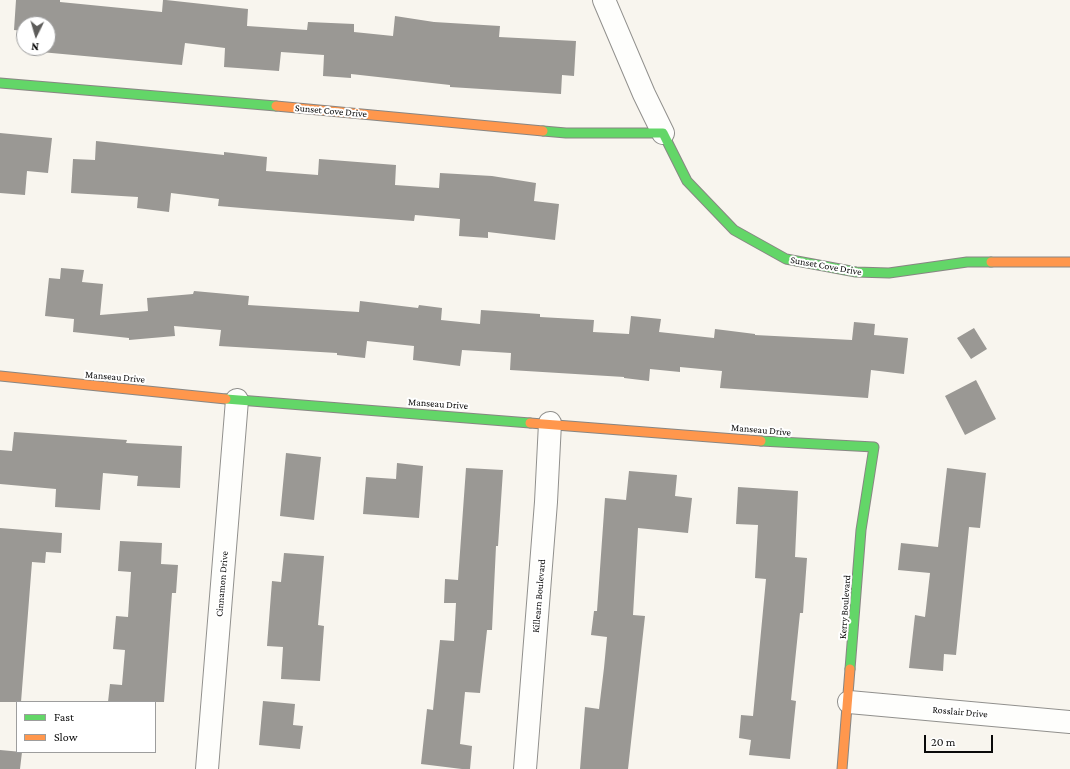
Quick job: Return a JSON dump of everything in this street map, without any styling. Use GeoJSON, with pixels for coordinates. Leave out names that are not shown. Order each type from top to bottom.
{"type":"FeatureCollection","features":[{"type":"Feature","properties":{"kind":"street","name":"Sunset Cove Drive"},"geometry":{"type":"LineString","coordinates":[[604,0],[644,94],[687,181],[734,230],[786,259],[856,272],[889,273],[967,262],[1070,262]]}},
{"type":"Feature","properties":{"kind":"street","name":"Sunset Cove Drive"},"geometry":{"type":"LineString","coordinates":[[0,83],[220,101],[566,133],[663,133]]}},
{"type":"Feature","properties":{"kind":"street","name":"Manseau Drive"},"geometry":{"type":"LineString","coordinates":[[0,376],[19,380],[237,400],[550,423],[785,443],[874,447]]}},
{"type":"Feature","properties":{"kind":"street","name":"Cinnamon Drive"},"geometry":{"type":"LineString","coordinates":[[208,769],[237,400]]}},
{"type":"Feature","properties":{"kind":"street","name":"Killearn Boulevard"},"geometry":{"type":"LineString","coordinates":[[525,769],[546,502],[550,423]]}},
{"type":"Feature","properties":{"kind":"street","name":"Kerry Boulevard"},"geometry":{"type":"LineString","coordinates":[[842,769],[849,702],[861,530],[874,447]]}},
{"type":"Feature","properties":{"kind":"street","name":"Rosslair Drive"},"geometry":{"type":"LineString","coordinates":[[849,702],[1070,722]]}},
{"type":"Feature","properties":{"kind":"building"},"geometry":{"type":"Polygon","coordinates":[[[16,0],[60,0],[60,2],[162,12],[163,0],[166,0],[248,9],[247,26],[307,30],[308,22],[354,24],[354,32],[393,36],[395,16],[434,22],[500,26],[499,37],[576,41],[574,76],[562,75],[561,94],[450,87],[450,85],[351,74],[351,78],[323,76],[324,55],[281,52],[279,71],[224,67],[225,48],[185,43],[182,65],[56,53],[56,16],[16,16],[16,30],[14,30],[16,0]]]}},
{"type":"Feature","properties":{"kind":"building"},"geometry":{"type":"Polygon","coordinates":[[[0,133],[52,138],[48,173],[27,171],[25,195],[0,193],[0,133]]]}},
{"type":"Feature","properties":{"kind":"building"},"geometry":{"type":"Polygon","coordinates":[[[96,141],[224,155],[224,152],[267,157],[266,171],[318,175],[319,159],[396,165],[395,185],[439,188],[440,173],[492,176],[536,183],[534,201],[559,204],[555,240],[488,232],[488,238],[459,236],[460,219],[415,215],[414,221],[218,206],[219,199],[171,193],[169,212],[137,208],[138,197],[71,193],[73,159],[95,160],[96,141]]]}},
{"type":"Feature","properties":{"kind":"building"},"geometry":{"type":"Polygon","coordinates":[[[61,268],[84,270],[82,282],[103,284],[100,315],[148,311],[147,298],[193,294],[194,291],[249,296],[248,305],[359,312],[360,301],[418,308],[419,305],[442,308],[441,320],[480,324],[481,310],[540,314],[540,317],[594,320],[593,332],[629,334],[631,316],[661,319],[659,332],[714,338],[715,329],[755,335],[852,340],[854,322],[875,324],[874,335],[908,338],[904,374],[871,370],[868,398],[720,388],[722,371],[680,367],[680,372],[650,369],[649,381],[624,377],[510,370],[511,353],[462,350],[460,366],[413,360],[414,346],[367,341],[365,358],[337,355],[337,353],[219,346],[221,330],[174,326],[175,336],[129,340],[129,338],[73,332],[74,319],[45,316],[49,278],[60,279],[61,268]]]}},
{"type":"Feature","properties":{"kind":"building"},"geometry":{"type":"Polygon","coordinates":[[[974,328],[987,349],[971,359],[957,338],[974,328]]]}},
{"type":"Feature","properties":{"kind":"building"},"geometry":{"type":"Polygon","coordinates":[[[976,380],[996,419],[965,435],[945,396],[976,380]]]}},
{"type":"Feature","properties":{"kind":"building"},"geometry":{"type":"Polygon","coordinates":[[[14,432],[127,440],[126,443],[182,446],[180,488],[137,486],[138,476],[103,473],[100,510],[55,507],[56,489],[0,484],[0,450],[12,451],[14,432]]]}},
{"type":"Feature","properties":{"kind":"building"},"geometry":{"type":"Polygon","coordinates":[[[286,453],[321,457],[314,520],[280,516],[286,453]]]}},
{"type":"Feature","properties":{"kind":"building"},"geometry":{"type":"Polygon","coordinates":[[[397,463],[423,466],[419,518],[363,514],[366,477],[396,479],[397,463]]]}},
{"type":"Feature","properties":{"kind":"building"},"geometry":{"type":"Polygon","coordinates":[[[466,468],[503,470],[498,546],[496,546],[492,630],[487,630],[480,693],[465,692],[460,744],[472,746],[470,769],[462,769],[421,764],[427,709],[433,710],[440,640],[454,641],[456,603],[444,603],[445,579],[458,580],[466,468]]]}},
{"type":"Feature","properties":{"kind":"building"},"geometry":{"type":"Polygon","coordinates":[[[947,468],[986,473],[980,528],[969,527],[956,655],[944,654],[943,671],[909,668],[915,615],[925,617],[930,573],[898,570],[901,543],[938,547],[947,468]]]}},
{"type":"Feature","properties":{"kind":"building"},"geometry":{"type":"Polygon","coordinates":[[[629,471],[677,475],[675,496],[692,498],[688,533],[638,528],[633,615],[645,616],[628,769],[580,769],[585,707],[599,709],[607,637],[591,635],[594,611],[597,611],[605,498],[626,500],[629,471]]]}},
{"type":"Feature","properties":{"kind":"building"},"geometry":{"type":"Polygon","coordinates":[[[738,487],[798,491],[795,557],[807,558],[803,613],[800,613],[791,700],[796,701],[790,759],[749,755],[751,740],[739,738],[741,715],[753,716],[766,579],[755,578],[758,525],[736,524],[738,487]]]}},
{"type":"Feature","properties":{"kind":"building"},"geometry":{"type":"Polygon","coordinates":[[[0,528],[62,533],[61,553],[46,552],[45,563],[32,562],[21,701],[0,702],[0,528]]]}},
{"type":"Feature","properties":{"kind":"building"},"geometry":{"type":"Polygon","coordinates":[[[120,541],[162,543],[161,564],[178,565],[176,593],[172,593],[164,702],[108,701],[110,684],[122,685],[125,650],[113,649],[116,616],[128,617],[131,572],[118,571],[120,541]]]}},
{"type":"Feature","properties":{"kind":"building"},"geometry":{"type":"Polygon","coordinates":[[[284,553],[324,556],[318,625],[324,626],[320,681],[281,679],[283,647],[267,646],[272,581],[281,582],[284,553]]]}},
{"type":"Feature","properties":{"kind":"building"},"geometry":{"type":"Polygon","coordinates":[[[263,701],[295,704],[293,725],[303,726],[300,749],[259,745],[263,701]]]}},
{"type":"Feature","properties":{"kind":"building"},"geometry":{"type":"Polygon","coordinates":[[[0,750],[22,753],[20,769],[0,769],[0,750]]]}},
{"type":"Feature","properties":{"kind":"traffic: fast"},"geometry":{"type":"LineString","coordinates":[[0,83],[276,106]]}},
{"type":"Feature","properties":{"kind":"traffic: fast"},"geometry":{"type":"LineString","coordinates":[[543,131],[566,133],[663,133],[687,181],[734,230],[786,259],[856,272],[889,273],[967,262],[991,262]]}},
{"type":"Feature","properties":{"kind":"traffic: fast"},"geometry":{"type":"LineString","coordinates":[[226,399],[530,423]]}},
{"type":"Feature","properties":{"kind":"traffic: fast"},"geometry":{"type":"LineString","coordinates":[[761,441],[874,447],[861,530],[850,669]]}},
{"type":"Feature","properties":{"kind":"traffic: slow"},"geometry":{"type":"LineString","coordinates":[[276,106],[543,131]]}},
{"type":"Feature","properties":{"kind":"traffic: slow"},"geometry":{"type":"LineString","coordinates":[[991,262],[1070,262]]}},
{"type":"Feature","properties":{"kind":"traffic: slow"},"geometry":{"type":"LineString","coordinates":[[0,376],[226,399]]}},
{"type":"Feature","properties":{"kind":"traffic: slow"},"geometry":{"type":"LineString","coordinates":[[530,423],[761,441]]}},
{"type":"Feature","properties":{"kind":"traffic: slow"},"geometry":{"type":"LineString","coordinates":[[842,769],[850,669]]}}]}
